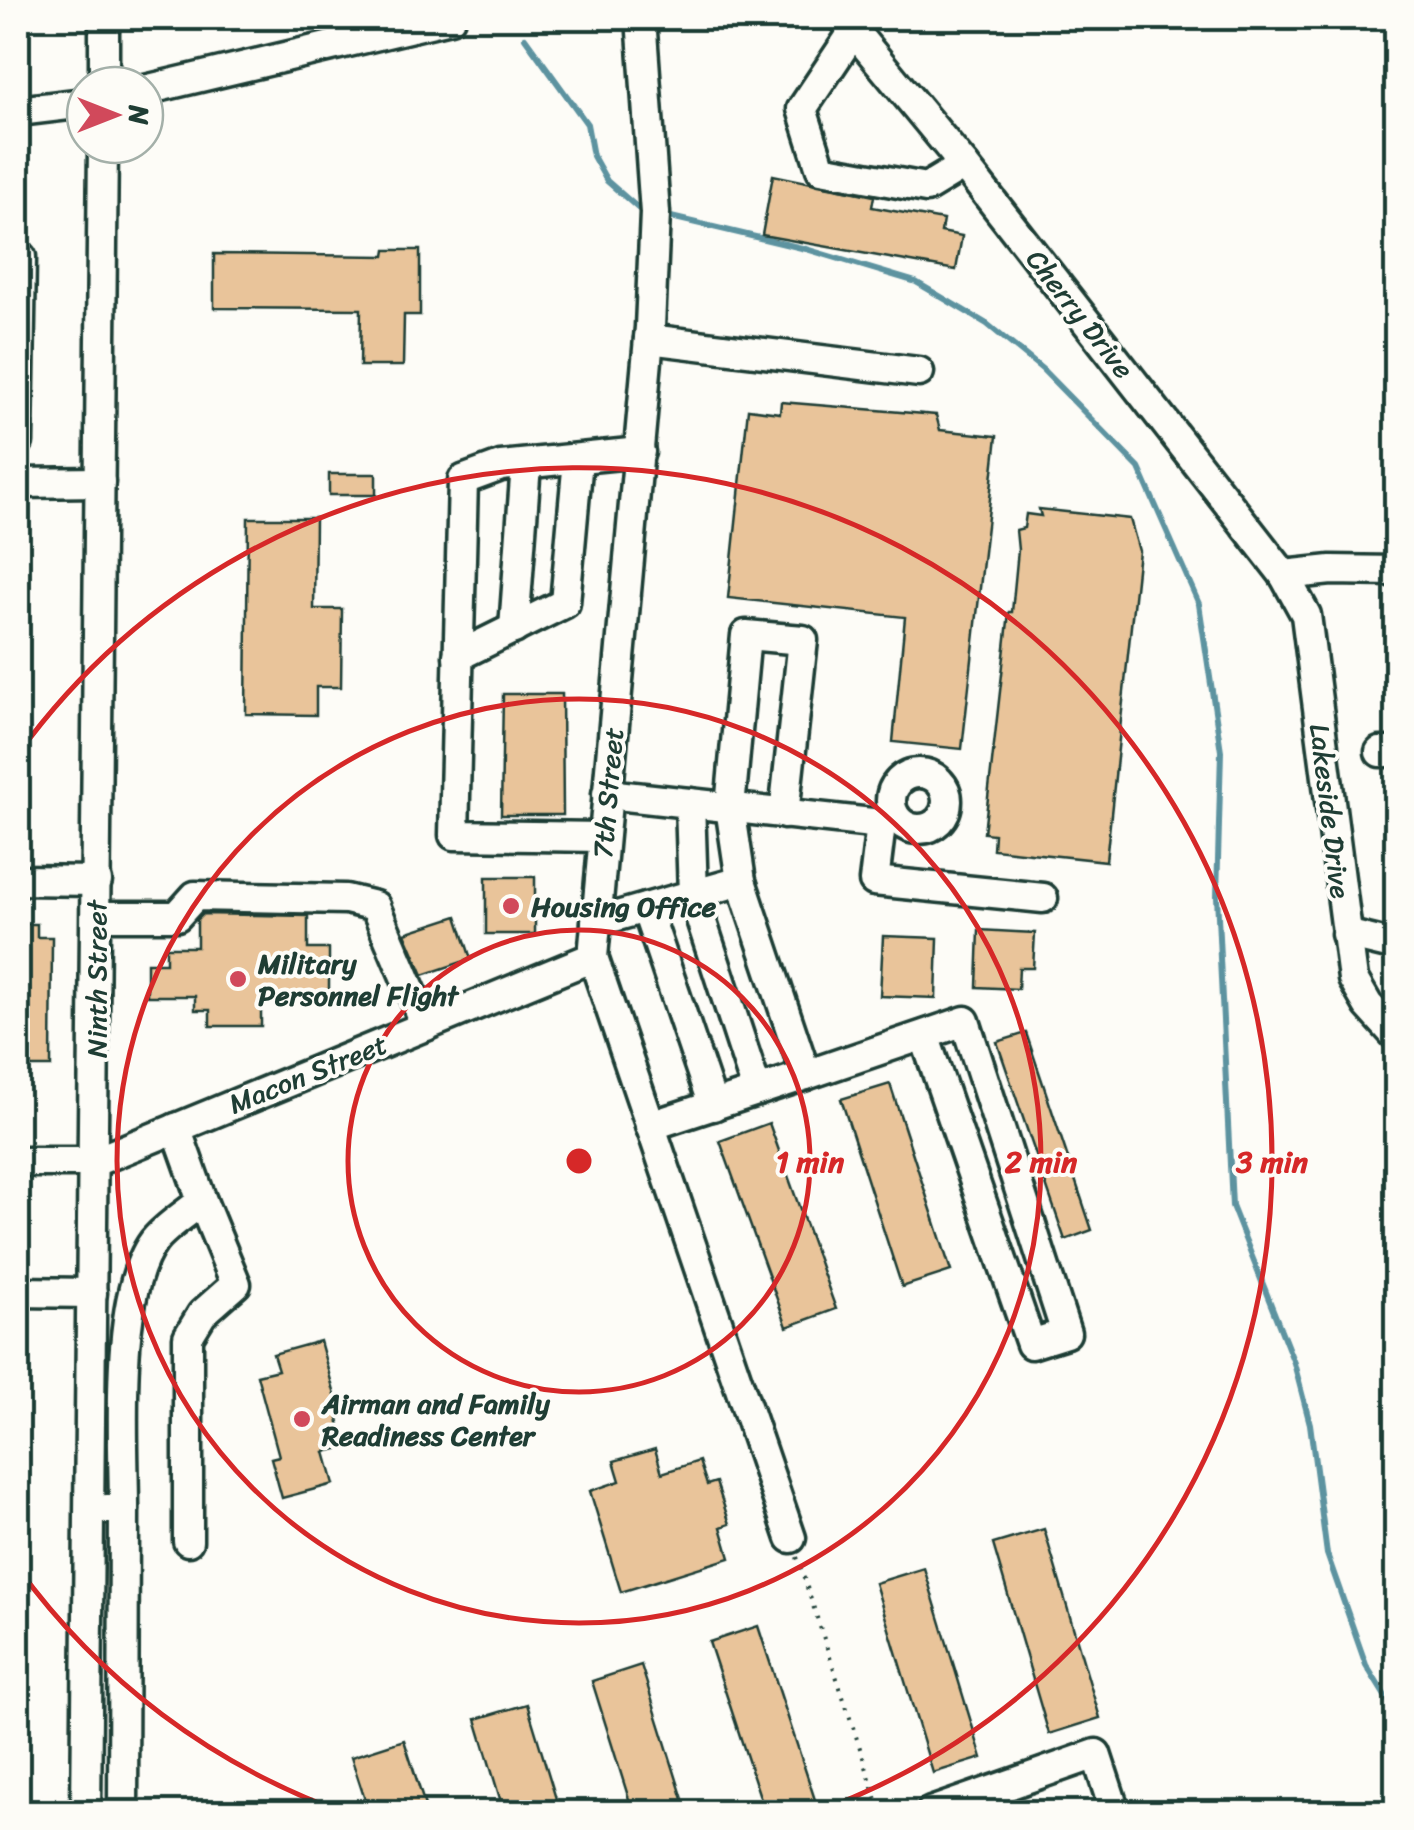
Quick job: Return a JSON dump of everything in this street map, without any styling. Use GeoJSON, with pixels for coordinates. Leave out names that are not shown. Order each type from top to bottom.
{"type":"FeatureCollection","features":[{"type":"Feature","properties":{"kind":"street"},"geometry":{"type":"LineString","coordinates":[[104,18],[104,65]]}},
{"type":"Feature","properties":{"kind":"street"},"geometry":{"type":"LineString","coordinates":[[165,85],[450,18]]}},
{"type":"Feature","properties":{"kind":"street","name":"7th Street"},"geometry":{"type":"LineString","coordinates":[[641,18],[655,213],[649,339],[593,957],[791,1538]]}},
{"type":"Feature","properties":{"kind":"street"},"geometry":{"type":"LineString","coordinates":[[848,24],[802,108],[822,168],[926,188],[964,165]]}},
{"type":"Feature","properties":{"kind":"street","name":"Cherry Drive"},"geometry":{"type":"LineString","coordinates":[[848,24],[964,165],[1284,576]]}},
{"type":"Feature","properties":{"kind":"street"},"geometry":{"type":"LineString","coordinates":[[18,110],[65,104]]}},
{"type":"Feature","properties":{"kind":"street","name":"Ninth Street"},"geometry":{"type":"LineString","coordinates":[[86,1812],[103,165]]}},
{"type":"Feature","properties":{"kind":"street"},"geometry":{"type":"LineString","coordinates":[[18,256],[18,442]]}},
{"type":"Feature","properties":{"kind":"street"},"geometry":{"type":"LineString","coordinates":[[649,339],[919,372]]}},
{"type":"Feature","properties":{"kind":"street"},"geometry":{"type":"LineString","coordinates":[[603,838],[454,835],[463,480],[501,466],[640,452]]}},
{"type":"Feature","properties":{"kind":"street"},"geometry":{"type":"LineString","coordinates":[[458,656],[565,603],[578,459]]}},
{"type":"Feature","properties":{"kind":"street"},"geometry":{"type":"LineString","coordinates":[[514,629],[526,464]]}},
{"type":"Feature","properties":{"kind":"street"},"geometry":{"type":"LineString","coordinates":[[18,483],[100,482]]}},
{"type":"Feature","properties":{"kind":"street"},"geometry":{"type":"LineString","coordinates":[[1284,576],[1331,570],[1396,571]]}},
{"type":"Feature","properties":{"kind":"street","name":"Lakeside Drive"},"geometry":{"type":"LineString","coordinates":[[1284,576],[1306,615],[1352,979],[1368,1005],[1396,1036]]}},
{"type":"Feature","properties":{"kind":"street"},"geometry":{"type":"LineString","coordinates":[[784,814],[803,640],[746,634],[730,807],[741,881],[806,1075]]}},
{"type":"Feature","properties":{"kind":"street"},"geometry":{"type":"LineString","coordinates":[[607,794],[784,814],[888,820],[874,881],[1044,898]]}},
{"type":"Feature","properties":{"kind":"street"},"geometry":{"type":"LineString","coordinates":[[690,803],[693,894],[757,1091]]}},
{"type":"Feature","properties":{"kind":"street"},"geometry":{"type":"LineString","coordinates":[[18,880],[96,881]]}},
{"type":"Feature","properties":{"kind":"street"},"geometry":{"type":"LineString","coordinates":[[596,922],[741,881]]}},
{"type":"Feature","properties":{"kind":"street"},"geometry":{"type":"LineString","coordinates":[[96,916],[176,916],[195,896],[346,899],[375,906],[426,1026]]}},
{"type":"Feature","properties":{"kind":"street"},"geometry":{"type":"LineString","coordinates":[[646,908],[713,1106]]}},
{"type":"Feature","properties":{"kind":"street"},"geometry":{"type":"LineString","coordinates":[[1346,934],[1396,946]]}},
{"type":"Feature","properties":{"kind":"street","name":"Macon Street"},"geometry":{"type":"LineString","coordinates":[[18,1162],[94,1162],[593,957]]}},
{"type":"Feature","properties":{"kind":"street"},"geometry":{"type":"LineString","coordinates":[[650,1126],[964,1021],[1066,1333],[1031,1344],[924,1035]]}},
{"type":"Feature","properties":{"kind":"street"},"geometry":{"type":"LineString","coordinates":[[176,1128],[236,1284],[202,1314],[188,1337],[188,1541]]}},
{"type":"Feature","properties":{"kind":"street"},"geometry":{"type":"LineString","coordinates":[[122,1812],[125,1322],[134,1287],[154,1242],[202,1201]]}},
{"type":"Feature","properties":{"kind":"street"},"geometry":{"type":"LineString","coordinates":[[18,1292],[92,1294]]}},
{"type":"Feature","properties":{"kind":"street"},"geometry":{"type":"LineString","coordinates":[[90,1509],[124,1509]]}},
{"type":"Feature","properties":{"kind":"street"},"geometry":{"type":"LineString","coordinates":[[930,1812],[1096,1754],[1116,1812]]}},
{"type":"Feature","properties":{"kind":"path"},"geometry":{"type":"LineString","coordinates":[[791,1538],[881,1812]]}},
{"type":"Feature","properties":{"kind":"building"},"geometry":{"type":"Polygon","coordinates":[[[773,175],[874,196],[872,207],[943,220],[941,232],[962,236],[956,270],[762,235],[773,175]]]}},
{"type":"Feature","properties":{"kind":"building"},"geometry":{"type":"Polygon","coordinates":[[[386,250],[420,250],[420,315],[404,315],[403,366],[360,366],[361,309],[214,308],[214,254],[385,256],[386,250]]]}},
{"type":"Feature","properties":{"kind":"building"},"geometry":{"type":"Polygon","coordinates":[[[781,402],[936,415],[940,430],[997,436],[962,749],[893,742],[905,617],[728,598],[748,409],[780,413],[781,402]]]}},
{"type":"Feature","properties":{"kind":"building"},"geometry":{"type":"Polygon","coordinates":[[[329,474],[376,474],[376,495],[329,495],[329,474]]]}},
{"type":"Feature","properties":{"kind":"building"},"geometry":{"type":"Polygon","coordinates":[[[1039,509],[1130,519],[1139,551],[1106,861],[993,849],[994,834],[984,833],[1012,612],[1016,530],[1024,528],[1026,514],[1041,516],[1039,509]]]}},
{"type":"Feature","properties":{"kind":"building"},"geometry":{"type":"Polygon","coordinates":[[[248,518],[315,518],[314,609],[342,609],[341,687],[316,687],[316,715],[246,714],[248,518]]]}},
{"type":"Feature","properties":{"kind":"building"},"geometry":{"type":"Polygon","coordinates":[[[503,694],[562,694],[563,815],[501,815],[503,694]]]}},
{"type":"Feature","properties":{"kind":"building","name":"Housing Office"},"geometry":{"type":"Polygon","coordinates":[[[486,877],[535,877],[535,934],[486,934],[486,877]]]}},
{"type":"Feature","properties":{"kind":"building","name":"Military Personnel Flight"},"geometry":{"type":"Polygon","coordinates":[[[203,914],[308,916],[308,949],[329,949],[329,995],[261,995],[261,1026],[210,1026],[210,1010],[195,1010],[195,996],[147,996],[147,963],[166,963],[166,947],[197,947],[197,920],[203,914]]]}},
{"type":"Feature","properties":{"kind":"building"},"geometry":{"type":"Polygon","coordinates":[[[457,916],[471,959],[423,975],[405,933],[457,916]]]}},
{"type":"Feature","properties":{"kind":"building"},"geometry":{"type":"Polygon","coordinates":[[[18,924],[37,924],[37,937],[52,937],[51,1067],[18,1067],[18,924]]]}},
{"type":"Feature","properties":{"kind":"building"},"geometry":{"type":"Polygon","coordinates":[[[979,930],[1035,933],[1033,968],[1019,968],[1018,989],[977,987],[979,930]]]}},
{"type":"Feature","properties":{"kind":"building"},"geometry":{"type":"Polygon","coordinates":[[[883,936],[938,938],[936,998],[880,996],[883,936]]]}},
{"type":"Feature","properties":{"kind":"building"},"geometry":{"type":"Polygon","coordinates":[[[1026,1033],[1092,1230],[1065,1240],[997,1042],[1026,1033]]]}},
{"type":"Feature","properties":{"kind":"building"},"geometry":{"type":"Polygon","coordinates":[[[890,1084],[951,1271],[902,1287],[841,1099],[890,1084]]]}},
{"type":"Feature","properties":{"kind":"building"},"geometry":{"type":"Polygon","coordinates":[[[769,1123],[836,1309],[787,1327],[720,1141],[769,1123]]]}},
{"type":"Feature","properties":{"kind":"building","name":"Airman and Family Readiness Center"},"geometry":{"type":"Polygon","coordinates":[[[320,1341],[345,1447],[325,1452],[334,1484],[282,1498],[271,1458],[279,1456],[257,1375],[278,1370],[273,1354],[320,1341]]]}},
{"type":"Feature","properties":{"kind":"building"},"geometry":{"type":"Polygon","coordinates":[[[655,1449],[662,1473],[699,1461],[707,1485],[716,1482],[730,1524],[721,1527],[730,1558],[621,1592],[590,1491],[620,1481],[614,1461],[655,1449]]]}},
{"type":"Feature","properties":{"kind":"building"},"geometry":{"type":"Polygon","coordinates":[[[1044,1529],[1100,1718],[1049,1734],[993,1544],[1044,1529]]]}},
{"type":"Feature","properties":{"kind":"building"},"geometry":{"type":"Polygon","coordinates":[[[924,1568],[982,1758],[933,1773],[875,1583],[924,1568]]]}},
{"type":"Feature","properties":{"kind":"building"},"geometry":{"type":"Polygon","coordinates":[[[758,1626],[819,1812],[765,1812],[709,1642],[758,1626]]]}},
{"type":"Feature","properties":{"kind":"building"},"geometry":{"type":"Polygon","coordinates":[[[641,1665],[687,1812],[633,1812],[592,1681],[641,1665]]]}},
{"type":"Feature","properties":{"kind":"building"},"geometry":{"type":"Polygon","coordinates":[[[527,1704],[560,1812],[504,1812],[476,1719],[527,1704]]]}},
{"type":"Feature","properties":{"kind":"building"},"geometry":{"type":"Polygon","coordinates":[[[404,1740],[427,1812],[369,1812],[351,1757],[404,1740]]]}},
{"type":"Feature","properties":{"kind":"waterway"},"geometry":{"type":"LineString","coordinates":[[525,38],[587,124],[593,156],[607,181],[639,209]]}},
{"type":"Feature","properties":{"kind":"waterway"},"geometry":{"type":"LineString","coordinates":[[671,217],[806,249],[916,282],[987,324],[1042,369],[1139,468],[1199,604],[1221,751],[1217,896],[1232,1206],[1294,1363],[1310,1424],[1327,1554],[1366,1665],[1396,1714]]}},
{"type":"Feature","properties":{"kind":"place","name":"Housing Office"},"geometry":{"type":"Point","coordinates":[511,906]}},
{"type":"Feature","properties":{"kind":"place","name":"Military Personnel Flight"},"geometry":{"type":"Point","coordinates":[238,979]}},
{"type":"Feature","properties":{"kind":"place","name":"Airman and Family Readiness Center"},"geometry":{"type":"Point","coordinates":[302,1419]}}]}
